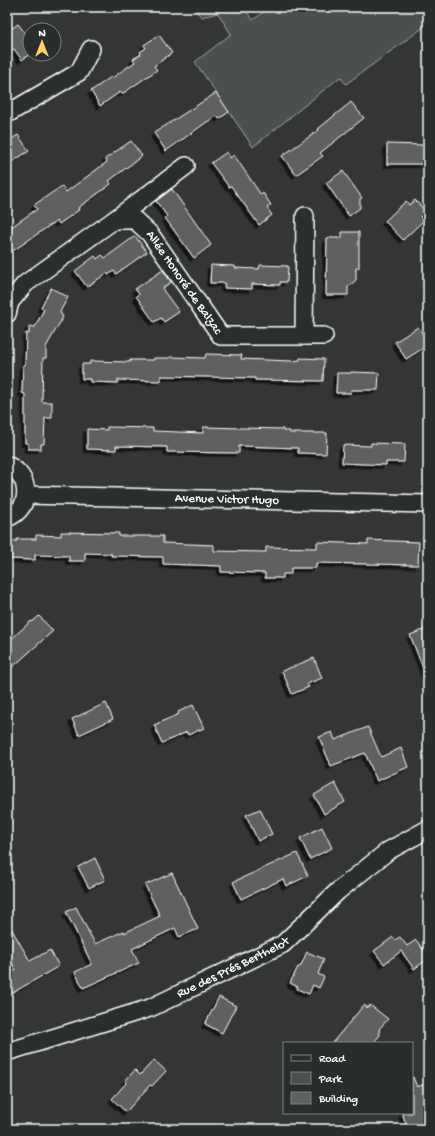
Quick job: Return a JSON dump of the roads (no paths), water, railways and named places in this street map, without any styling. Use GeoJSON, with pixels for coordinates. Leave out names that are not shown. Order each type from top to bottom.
{"type":"FeatureCollection","features":[{"type":"Feature","properties":{"kind":"street"},"geometry":{"type":"LineString","coordinates":[[7,114],[79,72],[91,49]]}},
{"type":"Feature","properties":{"kind":"street"},"geometry":{"type":"LineString","coordinates":[[7,314],[10,302],[25,284],[186,166]]}},
{"type":"Feature","properties":{"kind":"street"},"geometry":{"type":"LineString","coordinates":[[304,336],[305,216]]}},
{"type":"Feature","properties":{"kind":"street","name":"Allée Honoré de Balzac"},"geometry":{"type":"LineString","coordinates":[[114,220],[134,220],[150,234],[221,336],[324,336]]}},
{"type":"Feature","properties":{"kind":"street"},"geometry":{"type":"LineString","coordinates":[[7,465],[16,470],[22,477],[26,495],[18,511],[7,518]]}},
{"type":"Feature","properties":{"kind":"street","name":"Avenue Victor Hugo"},"geometry":{"type":"LineString","coordinates":[[26,495],[428,504]]}},
{"type":"Feature","properties":{"kind":"street","name":"Rue des Prés Berthelot"},"geometry":{"type":"LineString","coordinates":[[7,1052],[150,1008],[283,944],[338,891],[388,851],[428,829]]}}]}
